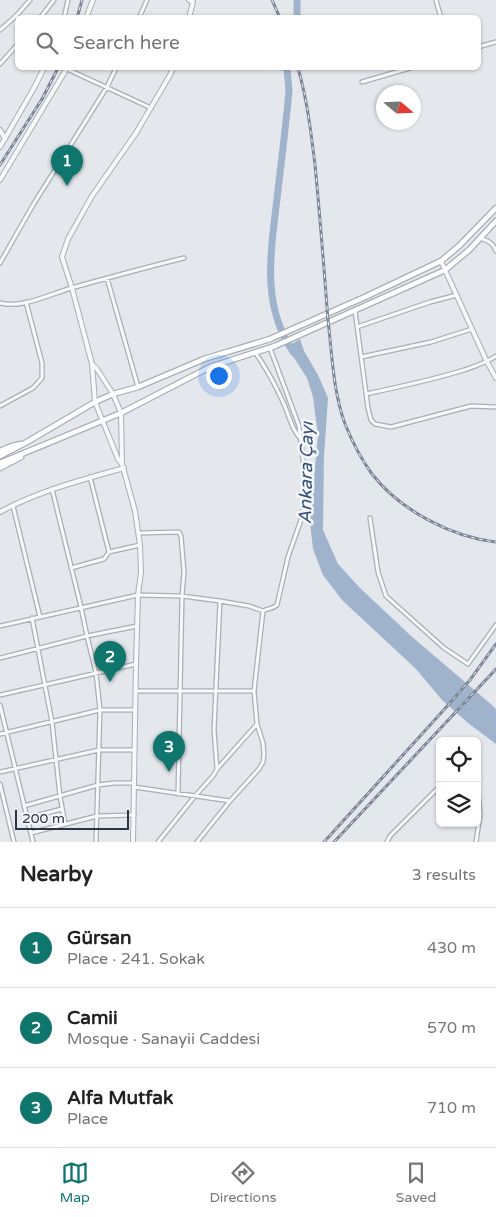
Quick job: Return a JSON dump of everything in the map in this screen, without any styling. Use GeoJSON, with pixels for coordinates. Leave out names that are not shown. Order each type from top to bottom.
{"type":"FeatureCollection","features":[{"type":"Feature","properties":{"kind":"main road"},"geometry":{"type":"LineString","coordinates":[[0,456],[95,402],[138,387],[204,359],[270,339],[366,297],[441,261],[459,246],[496,208]]}},
{"type":"Feature","properties":{"kind":"main road"},"geometry":{"type":"LineString","coordinates":[[0,463],[121,413],[210,367],[276,346],[445,270],[469,250],[496,221]]}},
{"type":"Feature","properties":{"kind":"main road"},"geometry":{"type":"LineString","coordinates":[[0,451],[27,442]]}},
{"type":"Feature","properties":{"kind":"main road"},"geometry":{"type":"LineString","coordinates":[[0,468],[32,450]]}},
{"type":"Feature","properties":{"kind":"street"},"geometry":{"type":"LineString","coordinates":[[19,15],[30,0]]}},
{"type":"Feature","properties":{"kind":"street"},"geometry":{"type":"LineString","coordinates":[[42,15],[54,0]]}},
{"type":"Feature","properties":{"kind":"street"},"geometry":{"type":"LineString","coordinates":[[65,15],[68,0]]}},
{"type":"Feature","properties":{"kind":"street"},"geometry":{"type":"LineString","coordinates":[[87,15],[93,0]]}},
{"type":"Feature","properties":{"kind":"street"},"geometry":{"type":"LineString","coordinates":[[140,15],[147,0]]}},
{"type":"Feature","properties":{"kind":"street"},"geometry":{"type":"LineString","coordinates":[[188,15],[191,0]]}},
{"type":"Feature","properties":{"kind":"street"},"geometry":{"type":"LineString","coordinates":[[436,0],[440,15]]}},
{"type":"Feature","properties":{"kind":"street"},"geometry":{"type":"LineString","coordinates":[[0,30],[15,19]]}},
{"type":"Feature","properties":{"kind":"street"},"geometry":{"type":"LineString","coordinates":[[481,46],[496,42]]}},
{"type":"Feature","properties":{"kind":"street"},"geometry":{"type":"LineString","coordinates":[[0,64],[15,47]]}},
{"type":"Feature","properties":{"kind":"street"},"geometry":{"type":"LineString","coordinates":[[0,147],[3,137],[43,70]]}},
{"type":"Feature","properties":{"kind":"street"},"geometry":{"type":"LineString","coordinates":[[0,180],[66,70]]}},
{"type":"Feature","properties":{"kind":"street"},"geometry":{"type":"LineString","coordinates":[[71,70],[151,108]]}},
{"type":"Feature","properties":{"kind":"street"},"geometry":{"type":"LineString","coordinates":[[0,264],[33,205],[107,87],[115,70]]}},
{"type":"Feature","properties":{"kind":"street"},"geometry":{"type":"LineString","coordinates":[[123,466],[118,459],[95,402],[92,364],[62,256],[68,239],[92,196],[136,132],[172,70]]}},
{"type":"Feature","properties":{"kind":"street"},"geometry":{"type":"LineString","coordinates":[[362,82],[403,70]]}},
{"type":"Feature","properties":{"kind":"street"},"geometry":{"type":"LineString","coordinates":[[0,130],[3,137]]}},
{"type":"Feature","properties":{"kind":"street"},"geometry":{"type":"LineString","coordinates":[[480,238],[495,245],[496,251]]}},
{"type":"Feature","properties":{"kind":"street"},"geometry":{"type":"LineString","coordinates":[[0,303],[13,305],[26,302],[184,258]]}},
{"type":"Feature","properties":{"kind":"street"},"geometry":{"type":"LineString","coordinates":[[441,261],[496,378]]}},
{"type":"Feature","properties":{"kind":"street"},"geometry":{"type":"LineString","coordinates":[[107,278],[138,387]]}},
{"type":"Feature","properties":{"kind":"street"},"geometry":{"type":"LineString","coordinates":[[357,327],[430,302],[457,295]]}},
{"type":"Feature","properties":{"kind":"street"},"geometry":{"type":"LineString","coordinates":[[0,406],[33,388],[42,378],[42,363],[26,302]]}},
{"type":"Feature","properties":{"kind":"street"},"geometry":{"type":"LineString","coordinates":[[355,311],[368,408],[371,420],[375,424],[391,427],[471,406],[496,407]]}},
{"type":"Feature","properties":{"kind":"street"},"geometry":{"type":"LineString","coordinates":[[361,357],[432,342],[472,329]]}},
{"type":"Feature","properties":{"kind":"street"},"geometry":{"type":"LineString","coordinates":[[0,626],[138,595],[182,596],[249,606],[263,611],[274,608],[278,604],[288,557],[302,517],[304,468],[297,417],[270,348]]}},
{"type":"Feature","properties":{"kind":"street"},"geometry":{"type":"LineString","coordinates":[[255,352],[273,380],[295,432],[300,439]]}},
{"type":"Feature","properties":{"kind":"street"},"geometry":{"type":"LineString","coordinates":[[366,394],[454,373],[487,362],[496,356]]}},
{"type":"Feature","properties":{"kind":"street"},"geometry":{"type":"LineString","coordinates":[[92,364],[114,394],[121,413],[123,466],[139,533],[141,572],[138,595],[133,842]]}},
{"type":"Feature","properties":{"kind":"street"},"geometry":{"type":"LineString","coordinates":[[0,512],[52,489],[123,466]]}},
{"type":"Feature","properties":{"kind":"street"},"geometry":{"type":"LineString","coordinates":[[90,478],[109,552]]}},
{"type":"Feature","properties":{"kind":"street"},"geometry":{"type":"LineString","coordinates":[[52,489],[96,673],[100,710],[96,842]]}},
{"type":"Feature","properties":{"kind":"street"},"geometry":{"type":"LineString","coordinates":[[13,505],[40,617]]}},
{"type":"Feature","properties":{"kind":"street"},"geometry":{"type":"LineString","coordinates":[[370,518],[378,572],[386,596],[444,648],[468,664],[496,625]]}},
{"type":"Feature","properties":{"kind":"street"},"geometry":{"type":"LineString","coordinates":[[139,533],[178,532],[182,536],[184,572],[178,794]]}},
{"type":"Feature","properties":{"kind":"street"},"geometry":{"type":"LineString","coordinates":[[71,568],[104,560],[109,552],[140,545]]}},
{"type":"Feature","properties":{"kind":"street"},"geometry":{"type":"LineString","coordinates":[[217,769],[214,730],[220,601]]}},
{"type":"Feature","properties":{"kind":"street"},"geometry":{"type":"LineString","coordinates":[[197,842],[263,762],[263,743],[257,724],[254,692],[263,611]]}},
{"type":"Feature","properties":{"kind":"street"},"geometry":{"type":"LineString","coordinates":[[32,618],[52,722],[65,824]]}},
{"type":"Feature","properties":{"kind":"street"},"geometry":{"type":"LineString","coordinates":[[0,658],[87,636],[138,626]]}},
{"type":"Feature","properties":{"kind":"street"},"geometry":{"type":"LineString","coordinates":[[0,695],[136,664]]}},
{"type":"Feature","properties":{"kind":"street"},"geometry":{"type":"LineString","coordinates":[[136,691],[254,692]]}},
{"type":"Feature","properties":{"kind":"street"},"geometry":{"type":"LineString","coordinates":[[0,705],[33,842]]}},
{"type":"Feature","properties":{"kind":"street"},"geometry":{"type":"LineString","coordinates":[[0,734],[100,710],[135,710]]}},
{"type":"Feature","properties":{"kind":"street"},"geometry":{"type":"LineString","coordinates":[[158,842],[217,769],[257,724]]}},
{"type":"Feature","properties":{"kind":"street"},"geometry":{"type":"LineString","coordinates":[[0,772],[99,750],[135,750]]}},
{"type":"Feature","properties":{"kind":"street"},"geometry":{"type":"LineString","coordinates":[[476,842],[480,815],[477,782]]}},
{"type":"Feature","properties":{"kind":"street"},"geometry":{"type":"LineString","coordinates":[[24,806],[98,785],[114,783],[230,801]]}},
{"type":"Feature","properties":{"kind":"street"},"geometry":{"type":"LineString","coordinates":[[0,784],[14,842]]}},
{"type":"Feature","properties":{"kind":"street"},"geometry":{"type":"LineString","coordinates":[[387,842],[390,836],[436,790]]}},
{"type":"Feature","properties":{"kind":"street"},"geometry":{"type":"LineString","coordinates":[[27,818],[62,809]]}},
{"type":"Feature","properties":{"kind":"street"},"geometry":{"type":"LineString","coordinates":[[31,833],[97,816],[134,815]]}},
{"type":"Feature","properties":{"kind":"water"},"geometry":{"type":"Polygon","coordinates":[[[300,339],[304,351],[318,375],[328,398],[324,456],[323,530],[338,564],[359,587],[410,635],[496,709],[496,744],[442,700],[416,669],[342,600],[323,575],[313,549],[310,522],[318,435],[313,397],[307,378],[287,347],[300,339]]]}},
{"type":"Feature","properties":{"kind":"waterway","name":"Ankara Çayı"},"geometry":{"type":"LineString","coordinates":[[297,0],[297,15]]}},
{"type":"Feature","properties":{"kind":"waterway","name":"Ankara Çayı"},"geometry":{"type":"LineString","coordinates":[[287,70],[289,91],[273,232],[271,274],[272,295],[276,315],[283,334],[294,353]]}},
{"type":"Feature","properties":{"kind":"railway"},"geometry":{"type":"LineString","coordinates":[[78,15],[82,0]]}},
{"type":"Feature","properties":{"kind":"railway"},"geometry":{"type":"LineString","coordinates":[[272,0],[279,15]]}},
{"type":"Feature","properties":{"kind":"railway"},"geometry":{"type":"LineString","coordinates":[[0,165],[42,99],[57,70]]}},
{"type":"Feature","properties":{"kind":"railway"},"geometry":{"type":"LineString","coordinates":[[298,70],[306,104],[315,165],[334,372],[338,399],[345,424],[357,450],[372,474],[397,499],[428,520],[444,528],[479,539],[496,542]]}},
{"type":"Feature","properties":{"kind":"railway"},"geometry":{"type":"LineString","coordinates":[[324,842],[470,680],[496,644]]}},
{"type":"Feature","properties":{"kind":"railway"},"geometry":{"type":"LineString","coordinates":[[334,842],[496,669]]}},
{"type":"Feature","properties":{"kind":"place","name":"Gürsan"},"geometry":{"type":"Point","coordinates":[67,186]}},
{"type":"Feature","properties":{"kind":"place","name":"Camii"},"geometry":{"type":"Point","coordinates":[110,682]}},
{"type":"Feature","properties":{"kind":"place","name":"Alfa Mutfak"},"geometry":{"type":"Point","coordinates":[169,772]}}]}
